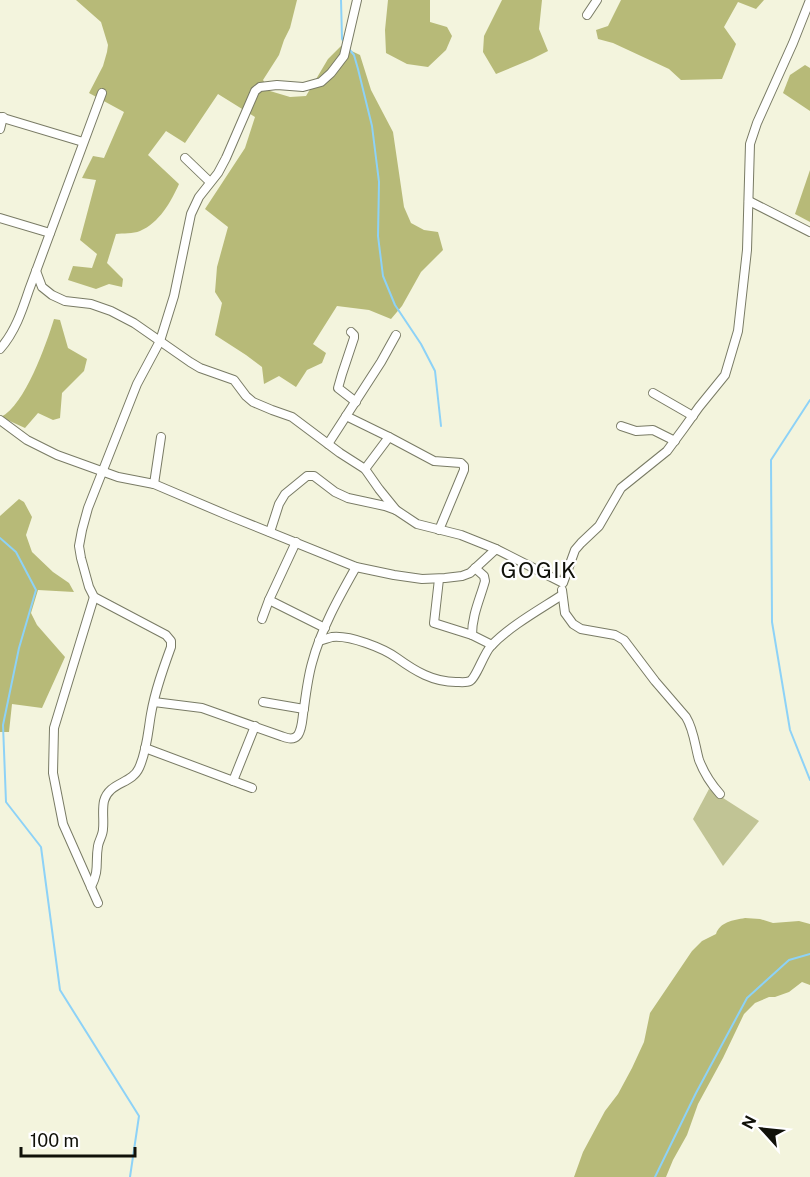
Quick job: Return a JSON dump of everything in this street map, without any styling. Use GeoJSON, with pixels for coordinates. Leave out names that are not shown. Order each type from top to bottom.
{"type":"FeatureCollection","features":[{"type":"Feature","properties":{"kind":"street"},"geometry":{"type":"LineString","coordinates":[[98,903],[63,824],[52,773],[54,728],[94,597],[79,546],[88,508],[137,384],[160,341],[174,296],[191,214],[199,197],[226,158],[255,91],[260,87],[277,85],[303,87],[321,82],[344,56],[357,0]]}},
{"type":"Feature","properties":{"kind":"street"},"geometry":{"type":"LineString","coordinates":[[587,15],[597,0]]}},
{"type":"Feature","properties":{"kind":"street"},"geometry":{"type":"LineString","coordinates":[[720,794],[708,779],[700,761],[686,717],[624,640],[615,635],[581,628],[573,624],[565,613],[563,583],[575,550],[599,526],[621,488],[675,441],[725,375],[738,331],[747,250],[748,153],[752,136],[810,0]]}},
{"type":"Feature","properties":{"kind":"street"},"geometry":{"type":"LineString","coordinates":[[0,349],[12,334],[21,314],[102,93]]}},
{"type":"Feature","properties":{"kind":"street"},"geometry":{"type":"LineString","coordinates":[[0,129],[1,117],[83,142]]}},
{"type":"Feature","properties":{"kind":"street"},"geometry":{"type":"LineString","coordinates":[[185,158],[210,182]]}},
{"type":"Feature","properties":{"kind":"street"},"geometry":{"type":"LineString","coordinates":[[749,201],[810,232]]}},
{"type":"Feature","properties":{"kind":"street"},"geometry":{"type":"LineString","coordinates":[[0,218],[50,233]]}},
{"type":"Feature","properties":{"kind":"street"},"geometry":{"type":"LineString","coordinates":[[36,271],[42,287],[52,296],[65,301],[91,304],[111,311],[134,323],[190,363],[234,380],[253,402],[292,417],[365,469],[396,510]]}},
{"type":"Feature","properties":{"kind":"street"},"geometry":{"type":"LineString","coordinates":[[351,332],[354,338],[338,388],[356,402]]}},
{"type":"Feature","properties":{"kind":"street"},"geometry":{"type":"LineString","coordinates":[[328,444],[386,355],[396,335]]}},
{"type":"Feature","properties":{"kind":"street"},"geometry":{"type":"LineString","coordinates":[[653,393],[693,416]]}},
{"type":"Feature","properties":{"kind":"street"},"geometry":{"type":"LineString","coordinates":[[346,416],[434,461],[461,463],[464,466],[463,474],[439,530]]}},
{"type":"Feature","properties":{"kind":"street"},"geometry":{"type":"LineString","coordinates":[[0,420],[27,440],[57,455],[118,477],[154,484],[227,516],[356,567],[423,579],[439,579],[470,573],[496,549]]}},
{"type":"Feature","properties":{"kind":"street"},"geometry":{"type":"LineString","coordinates":[[621,426],[636,431],[653,430],[675,441]]}},
{"type":"Feature","properties":{"kind":"street"},"geometry":{"type":"LineString","coordinates":[[154,484],[161,437]]}},
{"type":"Feature","properties":{"kind":"street"},"geometry":{"type":"LineString","coordinates":[[365,469],[389,437]]}},
{"type":"Feature","properties":{"kind":"street"},"geometry":{"type":"LineString","coordinates":[[270,532],[279,504],[285,494],[307,476],[314,476],[335,492],[348,498],[385,506],[396,510],[417,524],[461,535],[496,549],[563,583]]}},
{"type":"Feature","properties":{"kind":"street"},"geometry":{"type":"LineString","coordinates":[[262,619],[297,542]]}},
{"type":"Feature","properties":{"kind":"street"},"geometry":{"type":"LineString","coordinates":[[154,702],[202,708],[290,738],[297,736],[302,725],[311,664],[319,641],[356,567]]}},
{"type":"Feature","properties":{"kind":"street"},"geometry":{"type":"LineString","coordinates":[[472,635],[475,611],[485,581],[484,576],[475,568]]}},
{"type":"Feature","properties":{"kind":"street"},"geometry":{"type":"LineString","coordinates":[[439,579],[434,623],[472,635],[492,645]]}},
{"type":"Feature","properties":{"kind":"street"},"geometry":{"type":"LineString","coordinates":[[319,641],[333,637],[345,637],[382,650],[430,678],[448,682],[469,681],[474,677],[484,655],[492,645],[507,632],[562,595]]}},
{"type":"Feature","properties":{"kind":"street"},"geometry":{"type":"LineString","coordinates":[[92,887],[98,868],[98,847],[103,831],[103,808],[106,796],[111,788],[139,769],[158,683],[171,647],[169,637],[94,597]]}},
{"type":"Feature","properties":{"kind":"street"},"geometry":{"type":"LineString","coordinates":[[269,600],[325,628]]}},
{"type":"Feature","properties":{"kind":"street"},"geometry":{"type":"LineString","coordinates":[[263,702],[304,709]]}},
{"type":"Feature","properties":{"kind":"street"},"geometry":{"type":"LineString","coordinates":[[232,781],[255,726]]}},
{"type":"Feature","properties":{"kind":"street"},"geometry":{"type":"LineString","coordinates":[[145,748],[252,788]]}},
{"type":"Feature","properties":{"kind":"green space"},"geometry":{"type":"Polygon","coordinates":[[[76,0],[297,0],[290,28],[279,55],[263,80],[270,91],[290,97],[306,96],[328,59],[341,46],[360,55],[371,90],[393,132],[404,207],[411,223],[424,230],[438,232],[443,250],[421,272],[402,306],[391,319],[369,310],[337,306],[313,344],[326,353],[322,363],[307,370],[296,387],[279,376],[264,384],[262,367],[215,335],[222,303],[215,292],[217,267],[228,227],[205,209],[245,148],[255,117],[218,94],[185,143],[166,131],[148,155],[179,184],[168,205],[153,223],[137,232],[116,234],[107,263],[123,279],[122,287],[109,284],[96,289],[68,280],[73,266],[92,268],[97,254],[80,240],[96,180],[82,178],[93,156],[104,158],[124,112],[89,93],[103,66],[108,45],[101,22],[76,0]]]}},
{"type":"Feature","properties":{"kind":"green space"},"geometry":{"type":"Polygon","coordinates":[[[388,0],[430,0],[430,22],[447,27],[452,36],[446,50],[428,67],[407,64],[386,53],[385,30],[388,0]]]}},
{"type":"Feature","properties":{"kind":"green space"},"geometry":{"type":"Polygon","coordinates":[[[502,0],[542,0],[539,29],[548,51],[496,74],[483,52],[484,36],[502,0]]]}},
{"type":"Feature","properties":{"kind":"green space"},"geometry":{"type":"Polygon","coordinates":[[[621,0],[764,0],[756,9],[738,2],[724,27],[736,44],[722,79],[681,80],[669,69],[613,43],[598,39],[596,30],[608,26],[621,0]]]}},
{"type":"Feature","properties":{"kind":"green space"},"geometry":{"type":"Polygon","coordinates":[[[805,65],[810,68],[810,111],[783,93],[790,75],[805,65]]]}},
{"type":"Feature","properties":{"kind":"green space"},"geometry":{"type":"Polygon","coordinates":[[[810,170],[810,222],[795,214],[810,170]]]}},
{"type":"Feature","properties":{"kind":"green space"},"geometry":{"type":"Polygon","coordinates":[[[54,319],[60,320],[68,348],[87,359],[84,371],[62,393],[60,418],[53,420],[38,413],[25,428],[1,417],[10,410],[26,388],[54,319]]]}},
{"type":"Feature","properties":{"kind":"green space"},"geometry":{"type":"Polygon","coordinates":[[[19,499],[24,502],[32,517],[26,535],[32,552],[53,572],[69,583],[74,592],[38,590],[31,613],[37,625],[65,657],[42,708],[12,704],[9,732],[0,732],[0,516],[19,499]]]}},
{"type":"Feature","properties":{"kind":"green space"},"geometry":{"type":"Polygon","coordinates":[[[709,789],[759,821],[723,866],[693,819],[709,789]]]}},
{"type":"Feature","properties":{"kind":"green space"},"geometry":{"type":"Polygon","coordinates":[[[745,918],[773,923],[799,921],[810,924],[810,985],[802,982],[789,992],[755,1003],[744,1014],[698,1104],[687,1135],[666,1177],[574,1177],[583,1152],[632,1068],[644,1042],[650,1013],[692,951],[702,941],[716,934],[724,924],[745,918]]]}},
{"type":"Feature","properties":{"kind":"waterway"},"geometry":{"type":"LineString","coordinates":[[341,0],[344,42]]}},
{"type":"Feature","properties":{"kind":"waterway"},"geometry":{"type":"LineString","coordinates":[[349,49],[354,55],[372,126],[379,182],[378,236],[383,276],[395,305],[421,344],[435,371],[441,426]]}},
{"type":"Feature","properties":{"kind":"waterway"},"geometry":{"type":"LineString","coordinates":[[810,400],[771,460],[772,622],[790,730],[810,780]]}},
{"type":"Feature","properties":{"kind":"waterway"},"geometry":{"type":"LineString","coordinates":[[0,538],[16,552],[36,590],[19,648],[3,725],[6,802],[41,847],[60,990],[139,1116],[130,1177]]}},
{"type":"Feature","properties":{"kind":"waterway"},"geometry":{"type":"LineString","coordinates":[[655,1177],[696,1093],[747,998],[789,960],[810,954]]}},
{"type":"Feature","properties":{"kind":"district","name":"GOGIK"},"geometry":{"type":"Point","coordinates":[539,570]}}]}
